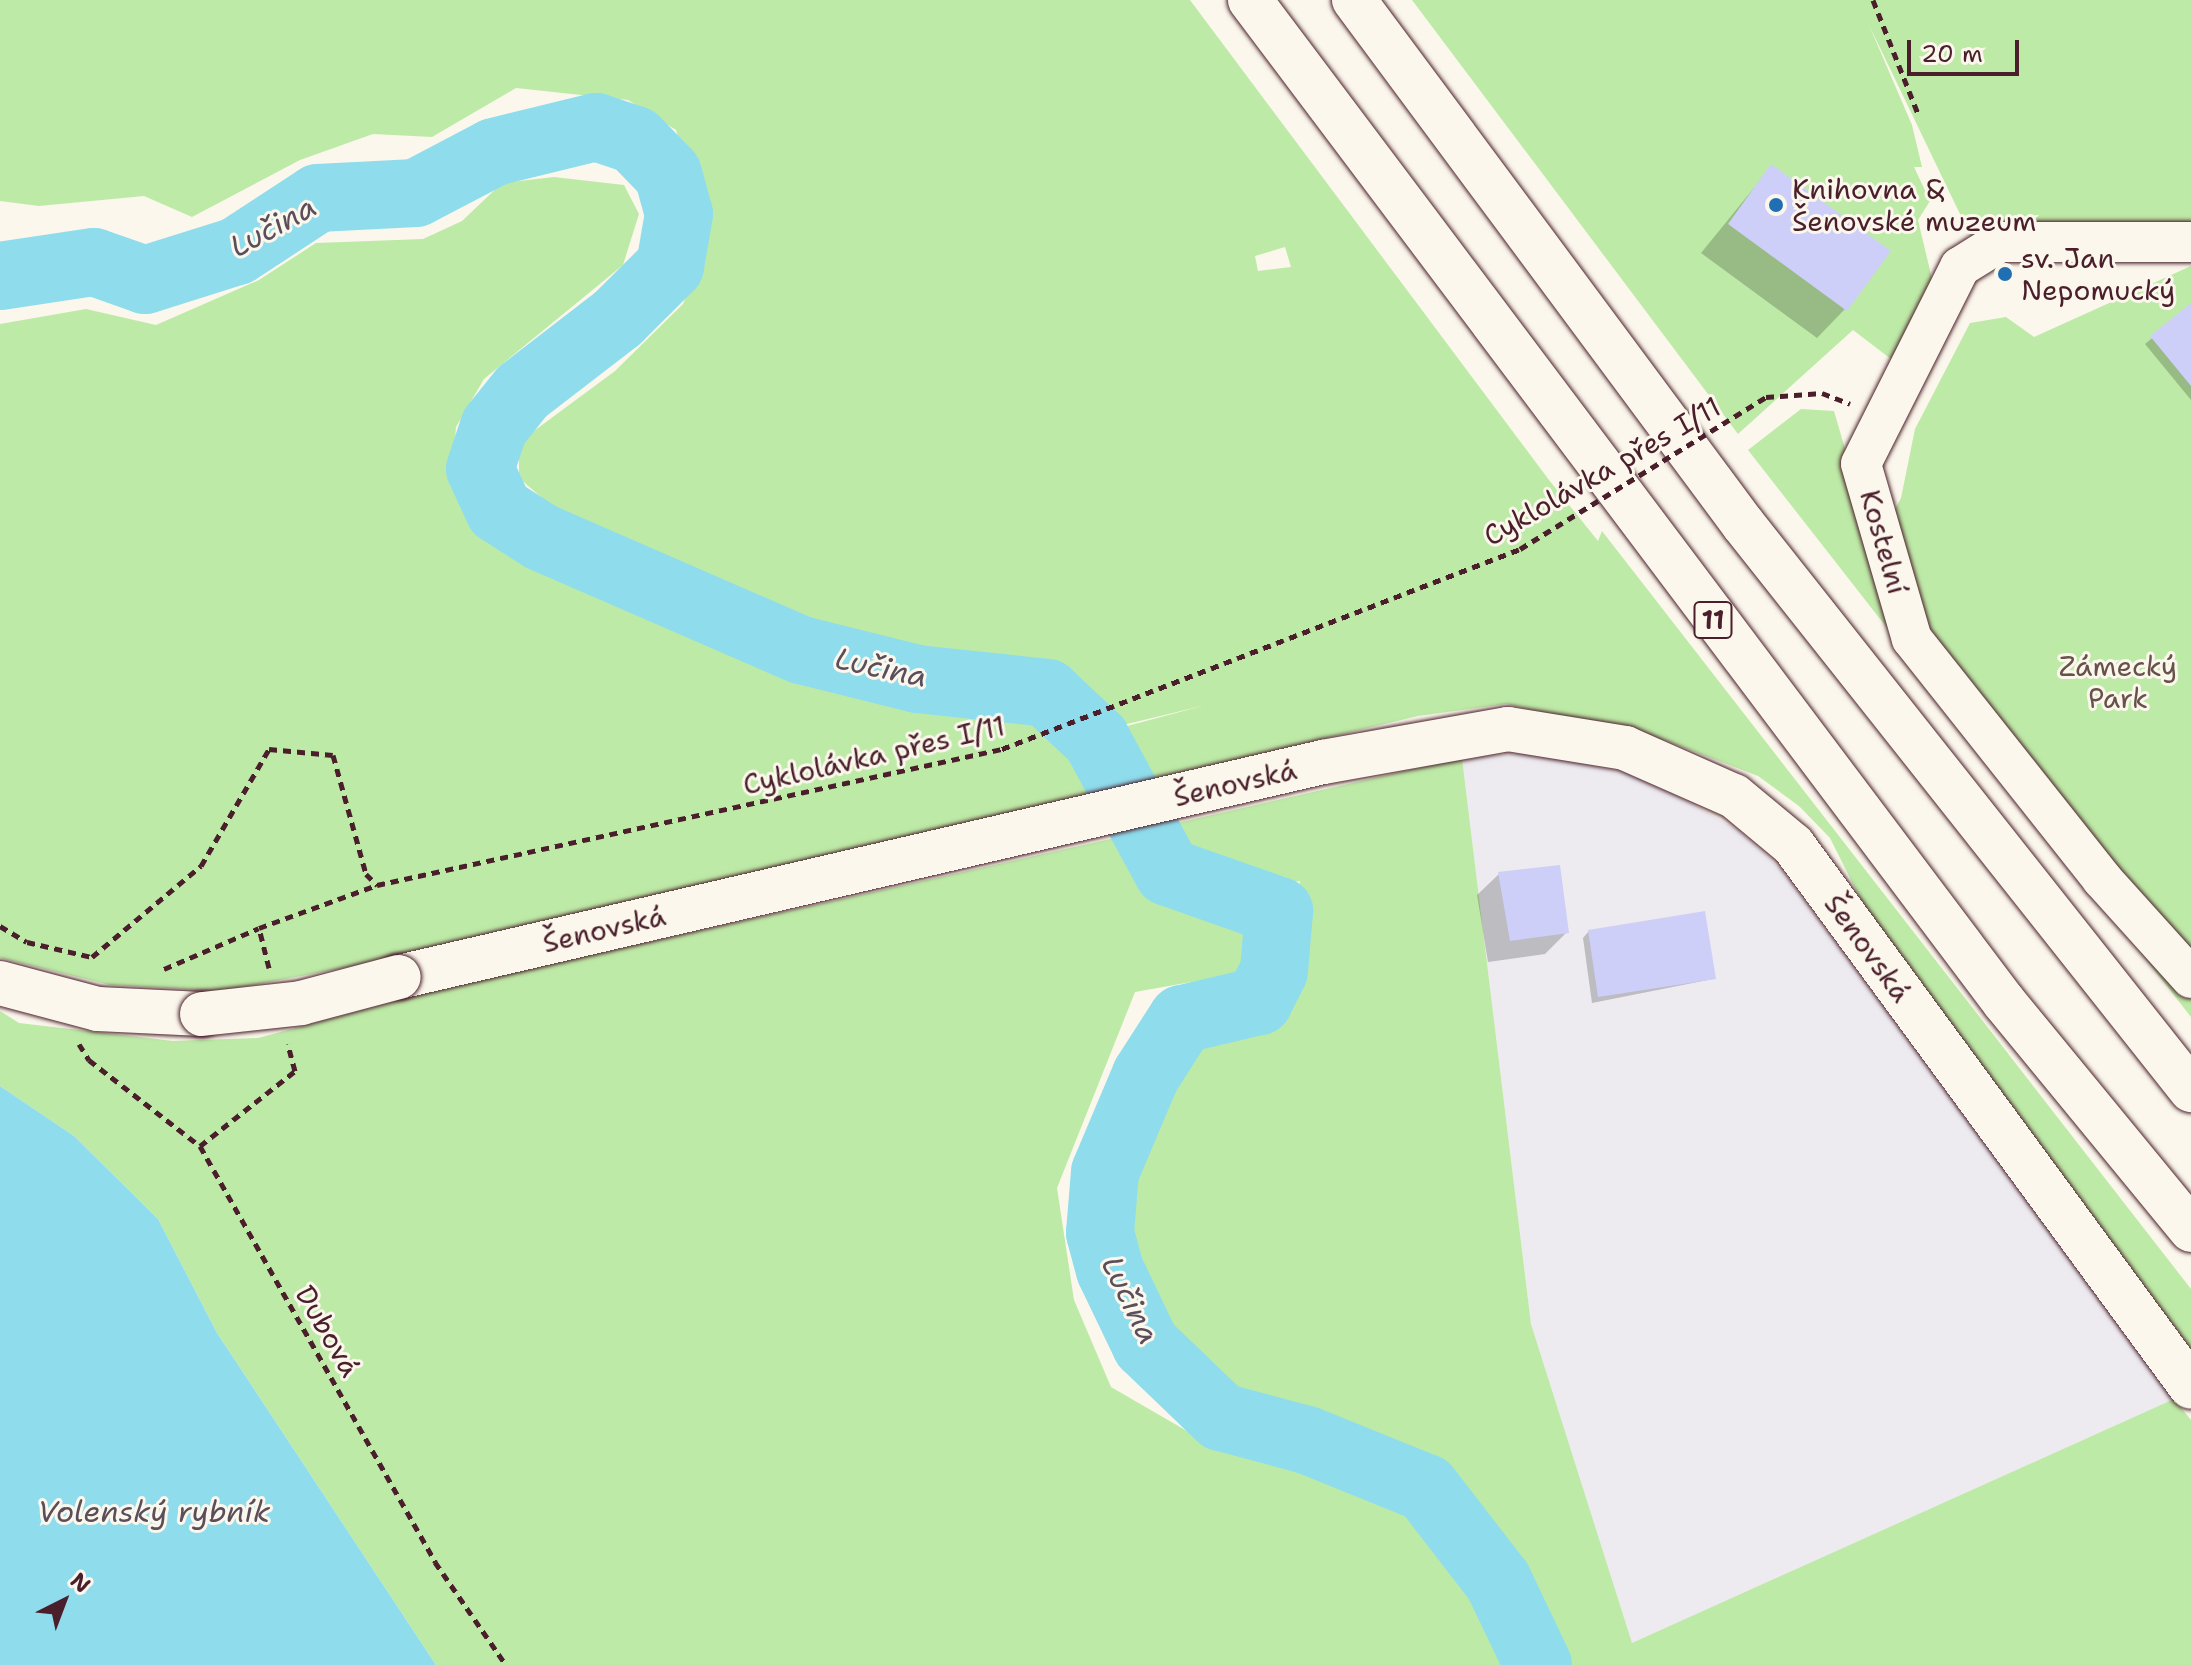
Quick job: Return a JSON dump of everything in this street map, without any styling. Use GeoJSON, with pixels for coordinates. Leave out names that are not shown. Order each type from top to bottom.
{"type":"FeatureCollection","features":[{"type":"Feature","properties":{"kind":"main road","name":"11"},"geometry":{"type":"LineString","coordinates":[[1250,0],[1984,977],[2191,1230]]}},
{"type":"Feature","properties":{"kind":"main road"},"geometry":{"type":"LineString","coordinates":[[1354,0],[1743,524],[2191,1090]]}},
{"type":"Feature","properties":{"kind":"main road","name":"Šenovská"},"geometry":{"type":"LineString","coordinates":[[0,983],[98,1009],[202,1014],[301,1003],[399,977],[1323,762],[1508,729],[1625,748],[1734,796],[1793,845],[2191,1387]]}},
{"type":"Feature","properties":{"kind":"street","name":"Kostelní"},"geometry":{"type":"LineString","coordinates":[[2191,242],[2000,242],[1960,267],[1947,286],[1861,464],[1912,639],[2102,879],[2191,978]]}},
{"type":"Feature","properties":{"kind":"path"},"geometry":{"type":"LineString","coordinates":[[1873,0],[1919,116]]}},
{"type":"Feature","properties":{"kind":"path","name":"Cyklolávka přes I/11"},"geometry":{"type":"LineString","coordinates":[[0,926],[27,942],[92,957],[201,866],[269,749],[333,755],[366,874],[377,885],[1002,749],[1520,549],[1766,397],[1822,393],[1882,417]]}},
{"type":"Feature","properties":{"kind":"path"},"geometry":{"type":"LineString","coordinates":[[154,1011],[155,973],[259,928]]}},
{"type":"Feature","properties":{"kind":"path","name":"Dubová"},"geometry":{"type":"LineString","coordinates":[[79,1049],[200,1146],[435,1562],[506,1665]]}},
{"type":"Feature","properties":{"kind":"shaded area"},"geometry":{"type":"Polygon","coordinates":[[[1530,753],[1642,776],[1738,830],[1782,870],[2174,1399],[1632,1644],[1531,1324],[1462,758],[1530,753]]]}},
{"type":"Feature","properties":{"kind":"green space"},"geometry":{"type":"Polygon","coordinates":[[[0,0],[1190,0],[1549,480],[1598,541],[1602,531],[2191,1289],[2191,1355],[1882,942],[1830,838],[1799,806],[1758,776],[1664,740],[1506,704],[1418,716],[453,947],[222,991],[110,985],[0,958],[0,324],[86,309],[156,325],[259,280],[316,243],[423,239],[462,221],[502,183],[554,177],[624,185],[639,214],[623,265],[484,379],[456,427],[452,478],[492,530],[660,611],[798,662],[930,690],[1045,703],[1082,738],[1206,705],[1098,731],[1046,682],[853,655],[556,510],[519,478],[519,442],[615,371],[683,304],[697,268],[700,211],[676,130],[628,100],[516,88],[432,137],[373,134],[300,160],[192,217],[144,196],[39,206],[0,201],[0,0]],[[1285,247],[1255,256],[1258,271],[1291,267],[1285,247]]]}},
{"type":"Feature","properties":{"kind":"green space"},"geometry":{"type":"Polygon","coordinates":[[[1412,0],[2191,0],[2191,230],[1971,237],[1869,25],[1912,125],[1922,167],[1914,167],[1930,201],[1918,220],[1933,283],[1891,359],[1853,330],[1738,434],[1412,0]]]}},
{"type":"Feature","properties":{"kind":"green space","name":"Zámecký Park"},"geometry":{"type":"Polygon","coordinates":[[[2191,266],[2191,1017],[1748,450],[1801,409],[1834,411],[1874,548],[1901,498],[1915,429],[1970,323],[2006,317],[2034,337],[2191,266]]]}},
{"type":"Feature","properties":{"kind":"green space"},"geometry":{"type":"Polygon","coordinates":[[[1462,758],[1531,1324],[1632,1643],[2174,1399],[2191,1420],[2191,1665],[1557,1665],[1537,1596],[1459,1497],[1421,1473],[1320,1430],[1229,1402],[1161,1333],[1129,1262],[1126,1192],[1181,1069],[1212,1034],[1268,1021],[1288,986],[1300,881],[1262,888],[1178,861],[1155,828],[1462,758]]]}},
{"type":"Feature","properties":{"kind":"green space"},"geometry":{"type":"Polygon","coordinates":[[[1124,836],[1158,895],[1208,916],[1259,924],[1253,959],[1236,974],[1135,992],[1057,1188],[1074,1300],[1111,1387],[1218,1449],[1308,1470],[1415,1517],[1472,1585],[1509,1665],[436,1665],[217,1333],[158,1219],[74,1136],[0,1086],[0,1011],[19,1023],[173,1041],[258,1038],[456,985],[1124,836]]]}},
{"type":"Feature","properties":{"kind":"water","name":"Volenský rybník"},"geometry":{"type":"Polygon","coordinates":[[[0,1086],[74,1136],[158,1219],[217,1333],[436,1665],[0,1665],[0,1086]]]}},
{"type":"Feature","properties":{"kind":"building"},"geometry":{"type":"Polygon","coordinates":[[[1771,164],[1891,251],[1847,311],[1728,224],[1771,164]]]}},
{"type":"Feature","properties":{"kind":"building"},"geometry":{"type":"Polygon","coordinates":[[[2191,303],[2191,386],[2150,336],[2191,303]]]}},
{"type":"Feature","properties":{"kind":"building"},"geometry":{"type":"Polygon","coordinates":[[[1560,865],[1569,933],[1510,941],[1498,872],[1560,865]]]}},
{"type":"Feature","properties":{"kind":"building"},"geometry":{"type":"Polygon","coordinates":[[[1705,911],[1716,979],[1598,997],[1588,930],[1705,911]]]}},
{"type":"Feature","properties":{"kind":"waterway","name":"Lučina"},"geometry":{"type":"LineString","coordinates":[[0,276],[94,262],[145,280],[237,251],[318,198],[416,193],[494,152],[596,127],[635,140],[668,174],[679,214],[670,266],[618,318],[522,392],[494,427],[480,469],[499,510],[541,537],[801,650],[917,679],[1047,693],[1096,739],[1168,872],[1279,911],[1274,971],[1259,1001],[1182,1019],[1146,1075],[1105,1172],[1100,1233],[1110,1270],[1146,1345],[1221,1417],[1307,1440],[1426,1488],[1498,1581],[1538,1665]]}},
{"type":"Feature","properties":{"kind":"place","name":"Knihovna & Šenovské muzeum"},"geometry":{"type":"Point","coordinates":[1776,205]}},
{"type":"Feature","properties":{"kind":"place","name":"sv. Jan Nepomucký"},"geometry":{"type":"Point","coordinates":[2005,274]}}]}
